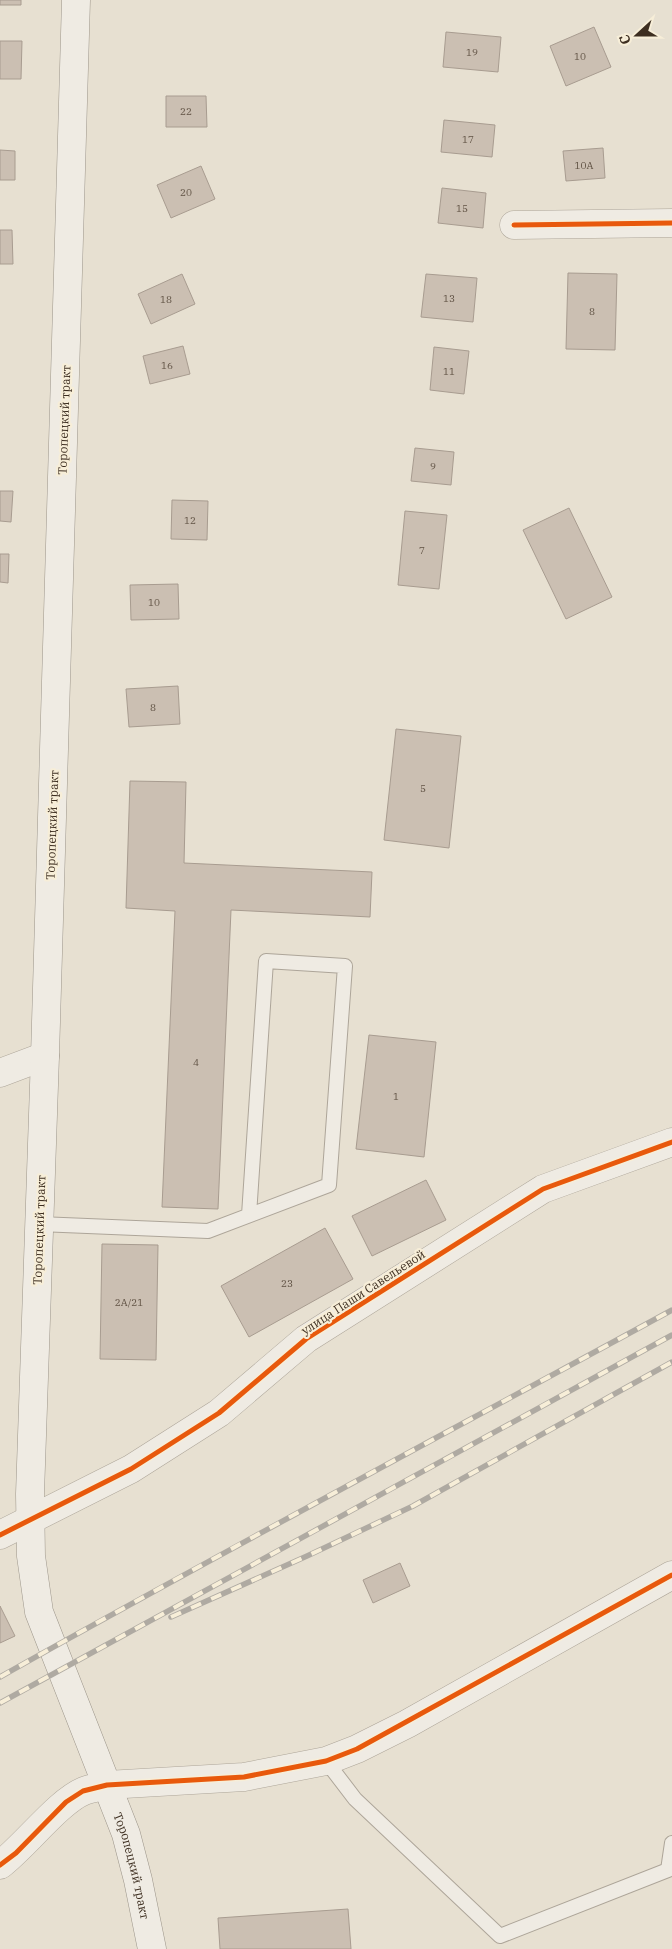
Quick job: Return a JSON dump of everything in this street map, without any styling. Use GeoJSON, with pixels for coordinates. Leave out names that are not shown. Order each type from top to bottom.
{"type":"FeatureCollection","features":[{"type":"Feature","properties":{"kind":"main road","name":"Торопецкий тракт"},"geometry":{"type":"LineString","coordinates":[[76,0],[30,1520],[31,1556],[39,1612],[126,1834],[138,1880],[152,1949]]}},
{"type":"Feature","properties":{"kind":"main road"},"geometry":{"type":"LineString","coordinates":[[514,226],[672,224]]}},
{"type":"Feature","properties":{"kind":"main road"},"geometry":{"type":"LineString","coordinates":[[0,1073],[45,1056]]}},
{"type":"Feature","properties":{"kind":"main road","name":"улица Паши Савельевой"},"geometry":{"type":"LineString","coordinates":[[0,1536],[131,1469],[219,1413],[306,1339],[543,1189],[672,1142]]}},
{"type":"Feature","properties":{"kind":"main road"},"geometry":{"type":"LineString","coordinates":[[0,1865],[16,1852],[66,1802],[83,1791],[107,1785],[244,1777],[326,1761],[357,1749],[407,1724],[672,1575]]}},
{"type":"Feature","properties":{"kind":"lane"},"geometry":{"type":"LineString","coordinates":[[39,1224],[208,1231],[249,1216],[328,1185],[345,966],[266,961],[249,1216]]}},
{"type":"Feature","properties":{"kind":"lane"},"geometry":{"type":"LineString","coordinates":[[326,1761],[356,1799],[500,1936],[668,1870],[672,1844]]}},
{"type":"Feature","properties":{"kind":"building"},"geometry":{"type":"Polygon","coordinates":[[[0,0],[21,0],[21,5],[0,5],[0,0]]]}},
{"type":"Feature","properties":{"kind":"building"},"geometry":{"type":"Polygon","coordinates":[[[594,27],[611,67],[566,86],[550,46],[594,27]]]}},
{"type":"Feature","properties":{"kind":"building"},"geometry":{"type":"Polygon","coordinates":[[[446,32],[501,37],[498,72],[443,67],[446,32]]]}},
{"type":"Feature","properties":{"kind":"building"},"geometry":{"type":"Polygon","coordinates":[[[0,41],[22,41],[21,79],[0,79],[0,41]]]}},
{"type":"Feature","properties":{"kind":"building"},"geometry":{"type":"Polygon","coordinates":[[[166,96],[206,96],[207,127],[166,127],[166,96]]]}},
{"type":"Feature","properties":{"kind":"building"},"geometry":{"type":"Polygon","coordinates":[[[444,120],[495,125],[492,157],[441,152],[444,120]]]}},
{"type":"Feature","properties":{"kind":"building"},"geometry":{"type":"Polygon","coordinates":[[[603,148],[605,178],[566,181],[563,151],[603,148]]]}},
{"type":"Feature","properties":{"kind":"building"},"geometry":{"type":"Polygon","coordinates":[[[0,150],[15,151],[15,180],[0,180],[0,150]]]}},
{"type":"Feature","properties":{"kind":"building"},"geometry":{"type":"Polygon","coordinates":[[[201,166],[215,199],[171,218],[157,185],[201,166]]]}},
{"type":"Feature","properties":{"kind":"building"},"geometry":{"type":"Polygon","coordinates":[[[442,188],[486,193],[483,228],[438,223],[442,188]]]}},
{"type":"Feature","properties":{"kind":"building"},"geometry":{"type":"Polygon","coordinates":[[[0,230],[12,230],[13,264],[0,264],[0,230]]]}},
{"type":"Feature","properties":{"kind":"building"},"geometry":{"type":"Polygon","coordinates":[[[568,273],[617,274],[615,350],[566,349],[568,273]]]}},
{"type":"Feature","properties":{"kind":"building"},"geometry":{"type":"Polygon","coordinates":[[[182,274],[195,304],[151,324],[138,294],[182,274]]]}},
{"type":"Feature","properties":{"kind":"building"},"geometry":{"type":"Polygon","coordinates":[[[426,274],[477,278],[473,322],[421,317],[426,274]]]}},
{"type":"Feature","properties":{"kind":"building"},"geometry":{"type":"Polygon","coordinates":[[[183,346],[190,374],[150,384],[143,356],[183,346]]]}},
{"type":"Feature","properties":{"kind":"building"},"geometry":{"type":"Polygon","coordinates":[[[434,347],[469,351],[464,394],[430,390],[434,347]]]}},
{"type":"Feature","properties":{"kind":"building"},"geometry":{"type":"Polygon","coordinates":[[[415,448],[454,452],[451,485],[411,481],[415,448]]]}},
{"type":"Feature","properties":{"kind":"building"},"geometry":{"type":"Polygon","coordinates":[[[0,491],[13,491],[11,522],[0,521],[0,491]]]}},
{"type":"Feature","properties":{"kind":"building"},"geometry":{"type":"Polygon","coordinates":[[[172,500],[208,501],[207,540],[171,539],[172,500]]]}},
{"type":"Feature","properties":{"kind":"building"},"geometry":{"type":"Polygon","coordinates":[[[569,508],[612,597],[566,619],[523,530],[569,508]]]}},
{"type":"Feature","properties":{"kind":"building"},"geometry":{"type":"Polygon","coordinates":[[[405,511],[447,515],[439,589],[398,585],[405,511]]]}},
{"type":"Feature","properties":{"kind":"building"},"geometry":{"type":"Polygon","coordinates":[[[0,554],[9,554],[8,583],[0,582],[0,554]]]}},
{"type":"Feature","properties":{"kind":"building"},"geometry":{"type":"Polygon","coordinates":[[[178,584],[179,619],[131,620],[130,585],[178,584]]]}},
{"type":"Feature","properties":{"kind":"building"},"geometry":{"type":"Polygon","coordinates":[[[178,686],[180,724],[129,727],[126,689],[178,686]]]}},
{"type":"Feature","properties":{"kind":"building"},"geometry":{"type":"Polygon","coordinates":[[[396,729],[461,736],[449,848],[384,840],[396,729]]]}},
{"type":"Feature","properties":{"kind":"building"},"geometry":{"type":"Polygon","coordinates":[[[130,781],[186,782],[184,863],[372,872],[370,917],[231,910],[218,1209],[162,1207],[175,911],[126,908],[130,781]]]}},
{"type":"Feature","properties":{"kind":"building"},"geometry":{"type":"Polygon","coordinates":[[[369,1035],[436,1042],[424,1157],[356,1149],[369,1035]]]}},
{"type":"Feature","properties":{"kind":"building"},"geometry":{"type":"Polygon","coordinates":[[[426,1180],[446,1220],[372,1256],[352,1216],[426,1180]]]}},
{"type":"Feature","properties":{"kind":"building"},"geometry":{"type":"Polygon","coordinates":[[[325,1228],[353,1279],[249,1337],[221,1286],[325,1228]]]}},
{"type":"Feature","properties":{"kind":"building"},"geometry":{"type":"Polygon","coordinates":[[[102,1244],[158,1245],[156,1360],[100,1359],[102,1244]]]}},
{"type":"Feature","properties":{"kind":"building"},"geometry":{"type":"Polygon","coordinates":[[[400,1563],[410,1586],[373,1603],[363,1580],[400,1563]]]}},
{"type":"Feature","properties":{"kind":"building"},"geometry":{"type":"Polygon","coordinates":[[[0,1606],[15,1636],[0,1643],[0,1606]]]}},
{"type":"Feature","properties":{"kind":"building"},"geometry":{"type":"Polygon","coordinates":[[[348,1909],[351,1949],[220,1949],[218,1918],[348,1909]]]}},
{"type":"Feature","properties":{"kind":"railway"},"geometry":{"type":"LineString","coordinates":[[0,1677],[251,1538],[672,1310]]}},
{"type":"Feature","properties":{"kind":"railway"},"geometry":{"type":"LineString","coordinates":[[0,1703],[672,1335]]}},
{"type":"Feature","properties":{"kind":"railway"},"geometry":{"type":"LineString","coordinates":[[171,1617],[413,1506],[672,1362]]}},
{"type":"Feature","properties":{"kind":"cycle path"},"geometry":{"type":"LineString","coordinates":[[514,225],[672,223]]}},
{"type":"Feature","properties":{"kind":"cycle path"},"geometry":{"type":"LineString","coordinates":[[0,1535],[131,1469],[219,1413],[306,1339],[543,1189],[672,1142]]}},
{"type":"Feature","properties":{"kind":"cycle path"},"geometry":{"type":"LineString","coordinates":[[0,1865],[16,1853],[66,1802],[83,1791],[107,1785],[244,1777],[326,1761],[357,1749],[672,1575]]}}]}
